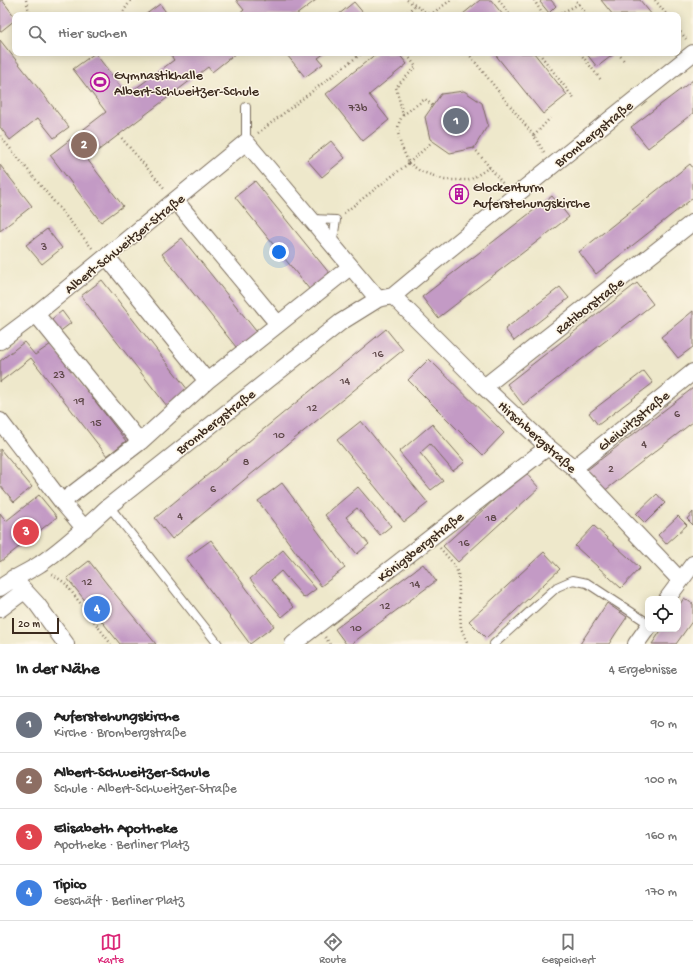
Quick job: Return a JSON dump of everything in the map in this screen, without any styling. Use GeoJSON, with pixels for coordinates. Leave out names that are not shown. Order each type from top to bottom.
{"type":"FeatureCollection","features":[{"type":"Feature","properties":{"kind":"street","name":"Brombergstraße"},"geometry":{"type":"LineString","coordinates":[[0,588],[13,578],[39,564],[85,529],[109,506],[341,322],[386,297],[553,166],[693,53]]}},
{"type":"Feature","properties":{"kind":"street","name":"Albert-Schweitzer-Straße"},"geometry":{"type":"LineString","coordinates":[[0,341],[105,259],[246,142]]}},
{"type":"Feature","properties":{"kind":"street"},"geometry":{"type":"LineString","coordinates":[[246,142],[350,267],[386,297]]}},
{"type":"Feature","properties":{"kind":"street"},"geometry":{"type":"LineString","coordinates":[[175,200],[278,324]]}},
{"type":"Feature","properties":{"kind":"street","name":"Ratiborstraße"},"geometry":{"type":"LineString","coordinates":[[484,387],[693,222]]}},
{"type":"Feature","properties":{"kind":"street"},"geometry":{"type":"LineString","coordinates":[[105,259],[207,381]]}},
{"type":"Feature","properties":{"kind":"street"},"geometry":{"type":"LineString","coordinates":[[62,502],[140,442],[207,381],[350,267]]}},
{"type":"Feature","properties":{"kind":"street","name":"Hirschbergstraße"},"geometry":{"type":"LineString","coordinates":[[386,297],[548,447],[574,468],[680,580]]}},
{"type":"Feature","properties":{"kind":"street"},"geometry":{"type":"LineString","coordinates":[[36,314],[140,442]]}},
{"type":"Feature","properties":{"kind":"street","name":"Gleiwitzstraße"},"geometry":{"type":"LineString","coordinates":[[574,468],[693,372]]}},
{"type":"Feature","properties":{"kind":"street"},"geometry":{"type":"LineString","coordinates":[[0,420],[62,502],[85,529]]}},
{"type":"Feature","properties":{"kind":"street","name":"Königsbergstraße"},"geometry":{"type":"LineString","coordinates":[[293,644],[548,447]]}},
{"type":"Feature","properties":{"kind":"street"},"geometry":{"type":"LineString","coordinates":[[669,596],[693,564]]}},
{"type":"Feature","properties":{"kind":"street"},"geometry":{"type":"LineString","coordinates":[[13,578],[36,604],[66,644]]}},
{"type":"Feature","properties":{"kind":"street"},"geometry":{"type":"LineString","coordinates":[[0,609],[24,590]]}},
{"type":"Feature","properties":{"kind":"street"},"geometry":{"type":"LineString","coordinates":[[636,644],[645,631]]}},
{"type":"Feature","properties":{"kind":"lane"},"geometry":{"type":"LineString","coordinates":[[246,107],[246,142]]}},
{"type":"Feature","properties":{"kind":"lane"},"geometry":{"type":"LineString","coordinates":[[310,219],[336,220],[332,245]]}},
{"type":"Feature","properties":{"kind":"lane"},"geometry":{"type":"LineString","coordinates":[[109,506],[218,644]]}},
{"type":"Feature","properties":{"kind":"lane"},"geometry":{"type":"LineString","coordinates":[[494,644],[558,587],[573,580],[587,583],[645,621]]}},
{"type":"Feature","properties":{"kind":"path"},"geometry":{"type":"LineString","coordinates":[[26,0],[29,12]]}},
{"type":"Feature","properties":{"kind":"path"},"geometry":{"type":"LineString","coordinates":[[123,12],[131,0]]}},
{"type":"Feature","properties":{"kind":"path"},"geometry":{"type":"LineString","coordinates":[[407,0],[425,12]]}},
{"type":"Feature","properties":{"kind":"path"},"geometry":{"type":"LineString","coordinates":[[434,12],[451,0]]}},
{"type":"Feature","properties":{"kind":"path"},"geometry":{"type":"LineString","coordinates":[[499,0],[508,12]]}},
{"type":"Feature","properties":{"kind":"path"},"geometry":{"type":"LineString","coordinates":[[534,0],[542,12]]}},
{"type":"Feature","properties":{"kind":"path"},"geometry":{"type":"LineString","coordinates":[[575,0],[585,12]]}},
{"type":"Feature","properties":{"kind":"path"},"geometry":{"type":"LineString","coordinates":[[655,0],[665,12]]}},
{"type":"Feature","properties":{"kind":"path"},"geometry":{"type":"LineString","coordinates":[[565,12],[579,4]]}},
{"type":"Feature","properties":{"kind":"path"},"geometry":{"type":"LineString","coordinates":[[408,12],[414,6]]}},
{"type":"Feature","properties":{"kind":"path"},"geometry":{"type":"LineString","coordinates":[[246,142],[358,56]]}},
{"type":"Feature","properties":{"kind":"path"},"geometry":{"type":"LineString","coordinates":[[403,116],[396,87],[416,67],[408,56]]}},
{"type":"Feature","properties":{"kind":"path"},"geometry":{"type":"LineString","coordinates":[[470,56],[534,136],[553,166]]}},
{"type":"Feature","properties":{"kind":"path"},"geometry":{"type":"LineString","coordinates":[[541,56],[575,100]]}},
{"type":"Feature","properties":{"kind":"path"},"geometry":{"type":"LineString","coordinates":[[582,56],[601,80]]}},
{"type":"Feature","properties":{"kind":"path"},"geometry":{"type":"LineString","coordinates":[[620,56],[625,62]]}},
{"type":"Feature","properties":{"kind":"path"},"geometry":{"type":"LineString","coordinates":[[433,106],[425,99],[403,116],[399,121],[399,140],[408,163],[420,171],[445,180],[470,180],[490,167]]}},
{"type":"Feature","properties":{"kind":"path"},"geometry":{"type":"LineString","coordinates":[[534,136],[550,118]]}},
{"type":"Feature","properties":{"kind":"path"},"geometry":{"type":"LineString","coordinates":[[119,135],[175,200]]}},
{"type":"Feature","properties":{"kind":"path"},"geometry":{"type":"LineString","coordinates":[[0,136],[105,259]]}},
{"type":"Feature","properties":{"kind":"path"},"geometry":{"type":"LineString","coordinates":[[336,220],[408,163],[433,141]]}},
{"type":"Feature","properties":{"kind":"path"},"geometry":{"type":"LineString","coordinates":[[474,148],[512,197]]}},
{"type":"Feature","properties":{"kind":"path"},"geometry":{"type":"LineString","coordinates":[[431,538],[452,562],[458,573],[461,628],[468,644]]}},
{"type":"Feature","properties":{"kind":"path"},"geometry":{"type":"LineString","coordinates":[[39,564],[65,583],[111,644]]}},
{"type":"Feature","properties":{"kind":"building"},"geometry":{"type":"Polygon","coordinates":[[[0,0],[2,0],[12,13],[12,22],[0,32],[0,0]]]}},
{"type":"Feature","properties":{"kind":"building"},"geometry":{"type":"Polygon","coordinates":[[[236,0],[316,0],[300,12],[242,12],[244,10],[236,0]]]}},
{"type":"Feature","properties":{"kind":"building"},"geometry":{"type":"Polygon","coordinates":[[[480,0],[491,0],[501,12],[465,12],[480,0]]]}},
{"type":"Feature","properties":{"kind":"building"},"geometry":{"type":"Polygon","coordinates":[[[542,0],[551,0],[556,6],[548,12],[540,2],[542,0]]]}},
{"type":"Feature","properties":{"kind":"building"},"geometry":{"type":"Polygon","coordinates":[[[601,0],[640,0],[650,12],[611,12],[601,0]]]}},
{"type":"Feature","properties":{"kind":"building"},"geometry":{"type":"Polygon","coordinates":[[[354,2],[362,12],[342,12],[354,2]]]}},
{"type":"Feature","properties":{"kind":"building"},"geometry":{"type":"Polygon","coordinates":[[[160,4],[166,12],[149,12],[160,4]]]}},
{"type":"Feature","properties":{"kind":"building"},"geometry":{"type":"Polygon","coordinates":[[[0,40],[69,127],[54,138],[38,118],[10,140],[0,127],[0,40]]]}},
{"type":"Feature","properties":{"kind":"building"},"geometry":{"type":"Polygon","coordinates":[[[91,56],[97,56],[127,95],[174,60],[171,56],[232,56],[212,72],[208,67],[87,159],[123,206],[101,222],[50,155],[106,112],[73,69],[91,56]]]}},
{"type":"Feature","properties":{"kind":"building"},"geometry":{"type":"Polygon","coordinates":[[[288,56],[321,56],[318,58],[323,64],[305,77],[288,56]]]}},
{"type":"Feature","properties":{"kind":"building"},"geometry":{"type":"Polygon","coordinates":[[[373,56],[400,56],[407,64],[369,95],[389,120],[363,141],[326,94],[373,56]]]}},
{"type":"Feature","properties":{"kind":"building"},"geometry":{"type":"Polygon","coordinates":[[[496,56],[536,56],[567,95],[543,114],[496,56]]]}},
{"type":"Feature","properties":{"kind":"building"},"geometry":{"type":"Polygon","coordinates":[[[588,56],[611,56],[597,67],[588,56]]]}},
{"type":"Feature","properties":{"kind":"building"},"geometry":{"type":"Polygon","coordinates":[[[693,80],[693,113],[648,148],[631,127],[693,80]]]}},
{"type":"Feature","properties":{"kind":"building"},"geometry":{"type":"Polygon","coordinates":[[[464,91],[482,103],[488,125],[474,148],[450,153],[430,139],[425,117],[441,94],[464,91]]]}},
{"type":"Feature","properties":{"kind":"building"},"geometry":{"type":"Polygon","coordinates":[[[331,141],[345,158],[322,177],[307,160],[331,141]]]}},
{"type":"Feature","properties":{"kind":"building"},"geometry":{"type":"Polygon","coordinates":[[[690,164],[693,168],[693,198],[596,274],[579,252],[690,164]]]}},
{"type":"Feature","properties":{"kind":"building"},"geometry":{"type":"Polygon","coordinates":[[[0,165],[32,206],[0,231],[1,206],[0,165]]]}},
{"type":"Feature","properties":{"kind":"building"},"geometry":{"type":"Polygon","coordinates":[[[255,181],[334,279],[314,295],[235,197],[255,181]]]}},
{"type":"Feature","properties":{"kind":"building","name":"Glockenturm Auferstehungskirche"},"geometry":{"type":"Polygon","coordinates":[[[459,187],[466,194],[458,201],[452,194],[459,187]]]}},
{"type":"Feature","properties":{"kind":"building"},"geometry":{"type":"Polygon","coordinates":[[[552,196],[569,217],[438,318],[422,297],[552,196]]]}},
{"type":"Feature","properties":{"kind":"building"},"geometry":{"type":"Polygon","coordinates":[[[47,229],[62,248],[42,264],[26,245],[47,229]]]}},
{"type":"Feature","properties":{"kind":"building"},"geometry":{"type":"Polygon","coordinates":[[[182,238],[260,336],[240,352],[162,254],[182,238]]]}},
{"type":"Feature","properties":{"kind":"building"},"geometry":{"type":"Polygon","coordinates":[[[102,280],[188,390],[167,406],[81,296],[102,280]]]}},
{"type":"Feature","properties":{"kind":"building"},"geometry":{"type":"Polygon","coordinates":[[[637,283],[653,304],[523,405],[507,384],[637,283]]]}},
{"type":"Feature","properties":{"kind":"building"},"geometry":{"type":"Polygon","coordinates":[[[560,287],[569,298],[514,341],[505,329],[560,287]]]}},
{"type":"Feature","properties":{"kind":"building"},"geometry":{"type":"Polygon","coordinates":[[[62,311],[71,323],[58,333],[48,322],[62,311]]]}},
{"type":"Feature","properties":{"kind":"building"},"geometry":{"type":"Polygon","coordinates":[[[693,311],[693,347],[678,358],[661,337],[693,311]]]}},
{"type":"Feature","properties":{"kind":"building"},"geometry":{"type":"Polygon","coordinates":[[[386,329],[403,350],[172,539],[155,518],[386,329]]]}},
{"type":"Feature","properties":{"kind":"building"},"geometry":{"type":"Polygon","coordinates":[[[24,342],[35,355],[51,344],[126,441],[107,456],[31,358],[0,382],[0,361],[24,342]]]}},
{"type":"Feature","properties":{"kind":"building"},"geometry":{"type":"Polygon","coordinates":[[[429,359],[504,433],[483,455],[408,380],[429,359]]]}},
{"type":"Feature","properties":{"kind":"building"},"geometry":{"type":"Polygon","coordinates":[[[644,371],[653,383],[598,425],[589,413],[644,371]]]}},
{"type":"Feature","properties":{"kind":"building"},"geometry":{"type":"Polygon","coordinates":[[[693,388],[693,422],[603,492],[587,470],[693,388]]]}},
{"type":"Feature","properties":{"kind":"building"},"geometry":{"type":"Polygon","coordinates":[[[361,421],[428,503],[404,522],[337,440],[361,421]]]}},
{"type":"Feature","properties":{"kind":"building"},"geometry":{"type":"Polygon","coordinates":[[[432,424],[465,462],[453,471],[430,444],[420,453],[443,481],[431,490],[399,452],[432,424]]]}},
{"type":"Feature","properties":{"kind":"building"},"geometry":{"type":"Polygon","coordinates":[[[0,449],[32,487],[14,502],[0,485],[0,449]]]}},
{"type":"Feature","properties":{"kind":"building"},"geometry":{"type":"Polygon","coordinates":[[[525,472],[539,488],[458,562],[443,546],[525,472]]]}},
{"type":"Feature","properties":{"kind":"building"},"geometry":{"type":"Polygon","coordinates":[[[282,483],[345,568],[321,586],[258,501],[282,483]]]}},
{"type":"Feature","properties":{"kind":"building"},"geometry":{"type":"Polygon","coordinates":[[[358,487],[391,526],[380,535],[357,508],[346,517],[369,544],[357,554],[325,515],[358,487]]]}},
{"type":"Feature","properties":{"kind":"building"},"geometry":{"type":"Polygon","coordinates":[[[657,494],[665,503],[645,523],[636,514],[657,494]]]}},
{"type":"Feature","properties":{"kind":"building"},"geometry":{"type":"Polygon","coordinates":[[[39,495],[57,517],[0,562],[0,513],[6,521],[39,495]]]}},
{"type":"Feature","properties":{"kind":"building"},"geometry":{"type":"Polygon","coordinates":[[[693,512],[693,525],[687,519],[693,512]]]}},
{"type":"Feature","properties":{"kind":"building"},"geometry":{"type":"Polygon","coordinates":[[[678,516],[687,525],[666,544],[658,535],[678,516]]]}},
{"type":"Feature","properties":{"kind":"building"},"geometry":{"type":"Polygon","coordinates":[[[594,526],[640,568],[621,588],[575,546],[594,526]]]}},
{"type":"Feature","properties":{"kind":"building"},"geometry":{"type":"Polygon","coordinates":[[[211,540],[274,626],[250,644],[186,558],[211,540]]]}},
{"type":"Feature","properties":{"kind":"building"},"geometry":{"type":"Polygon","coordinates":[[[283,550],[316,589],[304,598],[281,571],[271,580],[294,607],[282,617],[250,579],[283,550]]]}},
{"type":"Feature","properties":{"kind":"building"},"geometry":{"type":"Polygon","coordinates":[[[544,552],[560,569],[486,638],[469,621],[544,552]]]}},
{"type":"Feature","properties":{"kind":"building"},"geometry":{"type":"Polygon","coordinates":[[[89,561],[156,644],[120,644],[67,578],[89,561]]]}},
{"type":"Feature","properties":{"kind":"building"},"geometry":{"type":"Polygon","coordinates":[[[423,564],[436,581],[351,644],[346,644],[335,629],[423,564]]]}},
{"type":"Feature","properties":{"kind":"building"},"geometry":{"type":"Polygon","coordinates":[[[684,598],[693,604],[693,620],[676,644],[652,644],[660,632],[681,632],[681,602],[684,598]]]}},
{"type":"Feature","properties":{"kind":"building"},"geometry":{"type":"Polygon","coordinates":[[[607,603],[627,617],[609,644],[580,644],[607,603]]]}},
{"type":"Feature","properties":{"kind":"place","name":"Gymnastikhalle Albert-Schweitzer-Schule"},"geometry":{"type":"Point","coordinates":[100,82]}},
{"type":"Feature","properties":{"kind":"place","name":"Auferstehungskirche"},"geometry":{"type":"Point","coordinates":[456,121]}},
{"type":"Feature","properties":{"kind":"place","name":"Albert-Schweitzer-Schule"},"geometry":{"type":"Point","coordinates":[84,145]}},
{"type":"Feature","properties":{"kind":"place","name":"Glockenturm Auferstehungskirche"},"geometry":{"type":"Point","coordinates":[459,194]}},
{"type":"Feature","properties":{"kind":"place","name":"Elisabeth Apotheke"},"geometry":{"type":"Point","coordinates":[26,532]}},
{"type":"Feature","properties":{"kind":"place","name":"Tipico"},"geometry":{"type":"Point","coordinates":[97,609]}}]}
